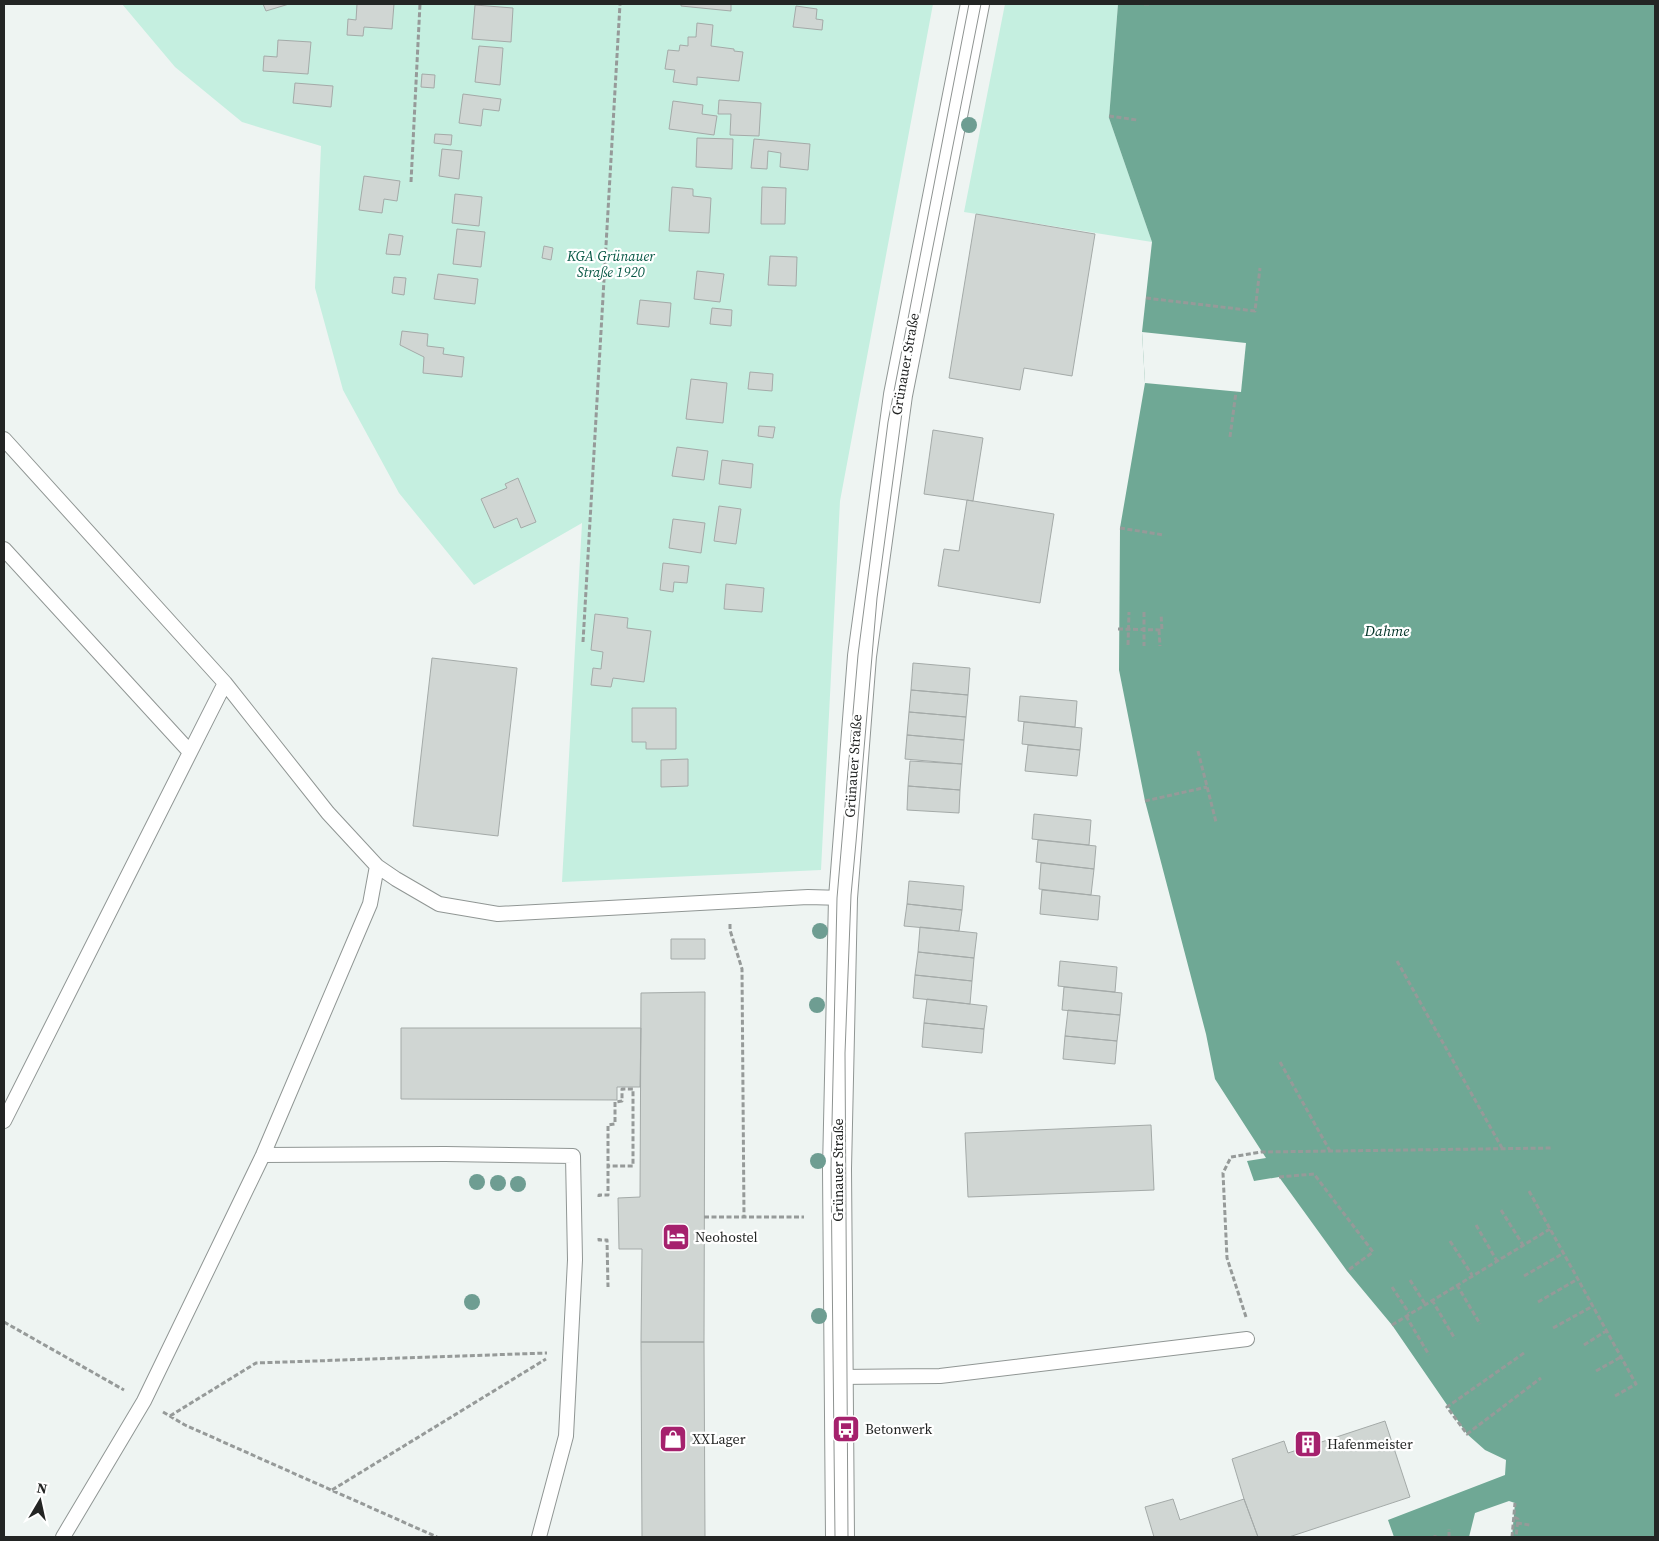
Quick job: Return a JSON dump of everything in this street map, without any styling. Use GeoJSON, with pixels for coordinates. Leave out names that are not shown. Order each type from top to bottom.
{"type":"FeatureCollection","features":[{"type":"Feature","properties":{"kind":"main road","name":"Grünauer Straße"},"geometry":{"type":"LineString","coordinates":[[840,1537],[837,1169],[843,898],[862,656],[898,394],[975,4]]}},
{"type":"Feature","properties":{"kind":"lane"},"geometry":{"type":"LineString","coordinates":[[4,439],[224,683],[328,812],[378,866],[396,879],[439,904],[498,914],[808,897],[843,898]]}},
{"type":"Feature","properties":{"kind":"lane"},"geometry":{"type":"LineString","coordinates":[[4,549],[190,752]]}},
{"type":"Feature","properties":{"kind":"lane"},"geometry":{"type":"LineString","coordinates":[[4,1121],[224,683]]}},
{"type":"Feature","properties":{"kind":"lane"},"geometry":{"type":"LineString","coordinates":[[63,1537],[144,1401],[263,1155],[370,904],[378,866]]}},
{"type":"Feature","properties":{"kind":"lane"},"geometry":{"type":"LineString","coordinates":[[263,1155],[445,1154],[572,1156],[575,1260],[566,1436],[539,1537]]}},
{"type":"Feature","properties":{"kind":"lane"},"geometry":{"type":"LineString","coordinates":[[838,1377],[940,1376],[1247,1339]]}},
{"type":"Feature","properties":{"kind":"path"},"geometry":{"type":"LineString","coordinates":[[411,182],[420,4]]}},
{"type":"Feature","properties":{"kind":"path"},"geometry":{"type":"LineString","coordinates":[[583,642],[620,4]]}},
{"type":"Feature","properties":{"kind":"path"},"geometry":{"type":"LineString","coordinates":[[1144,4],[1149,4]]}},
{"type":"Feature","properties":{"kind":"path"},"geometry":{"type":"LineString","coordinates":[[1109,116],[1137,120]]}},
{"type":"Feature","properties":{"kind":"path"},"geometry":{"type":"LineString","coordinates":[[1146,298],[1255,311],[1260,268]]}},
{"type":"Feature","properties":{"kind":"path"},"geometry":{"type":"LineString","coordinates":[[1230,437],[1236,392]]}},
{"type":"Feature","properties":{"kind":"path"},"geometry":{"type":"LineString","coordinates":[[1120,528],[1164,535]]}},
{"type":"Feature","properties":{"kind":"path"},"geometry":{"type":"LineString","coordinates":[[1128,646],[1129,612]]}},
{"type":"Feature","properties":{"kind":"path"},"geometry":{"type":"LineString","coordinates":[[1144,612],[1144,646]]}},
{"type":"Feature","properties":{"kind":"path"},"geometry":{"type":"LineString","coordinates":[[1160,646],[1159,630],[1162,630],[1162,614]]}},
{"type":"Feature","properties":{"kind":"path"},"geometry":{"type":"LineString","coordinates":[[1118,628],[1159,630]]}},
{"type":"Feature","properties":{"kind":"path"},"geometry":{"type":"LineString","coordinates":[[1198,751],[1216,822]]}},
{"type":"Feature","properties":{"kind":"path"},"geometry":{"type":"LineString","coordinates":[[1145,801],[1207,787]]}},
{"type":"Feature","properties":{"kind":"path"},"geometry":{"type":"LineString","coordinates":[[730,902],[730,930],[742,969],[744,1217]]}},
{"type":"Feature","properties":{"kind":"path"},"geometry":{"type":"LineString","coordinates":[[1397,961],[1502,1148]]}},
{"type":"Feature","properties":{"kind":"path"},"geometry":{"type":"LineString","coordinates":[[1280,1062],[1330,1151]]}},
{"type":"Feature","properties":{"kind":"path"},"geometry":{"type":"LineString","coordinates":[[599,1203],[599,1195],[608,1195],[608,1166],[608,1125],[615,1124],[615,1102],[622,1102],[622,1089],[633,1089],[633,1166],[608,1166]]}},
{"type":"Feature","properties":{"kind":"path"},"geometry":{"type":"LineString","coordinates":[[1247,1339],[1250,1328],[1227,1258],[1223,1173],[1232,1157],[1261,1152],[1553,1148]]}},
{"type":"Feature","properties":{"kind":"path"},"geometry":{"type":"LineString","coordinates":[[1279,1177],[1314,1174],[1373,1252],[1347,1271]]}},
{"type":"Feature","properties":{"kind":"path"},"geometry":{"type":"LineString","coordinates":[[1529,1190],[1636,1384],[1615,1396]]}},
{"type":"Feature","properties":{"kind":"path"},"geometry":{"type":"LineString","coordinates":[[1501,1210],[1523,1245]]}},
{"type":"Feature","properties":{"kind":"path"},"geometry":{"type":"LineString","coordinates":[[704,1217],[804,1217]]}},
{"type":"Feature","properties":{"kind":"path"},"geometry":{"type":"LineString","coordinates":[[1476,1225],[1497,1261]]}},
{"type":"Feature","properties":{"kind":"path"},"geometry":{"type":"LineString","coordinates":[[1392,1325],[1550,1229]]}},
{"type":"Feature","properties":{"kind":"path"},"geometry":{"type":"LineString","coordinates":[[599,1230],[599,1240],[607,1240],[608,1287]]}},
{"type":"Feature","properties":{"kind":"path"},"geometry":{"type":"LineString","coordinates":[[1450,1241],[1472,1275]]}},
{"type":"Feature","properties":{"kind":"path"},"geometry":{"type":"LineString","coordinates":[[1524,1276],[1564,1253]]}},
{"type":"Feature","properties":{"kind":"path"},"geometry":{"type":"LineString","coordinates":[[1538,1302],[1578,1279]]}},
{"type":"Feature","properties":{"kind":"path"},"geometry":{"type":"LineString","coordinates":[[1410,1280],[1425,1304]]}},
{"type":"Feature","properties":{"kind":"path"},"geometry":{"type":"LineString","coordinates":[[1457,1285],[1480,1324]]}},
{"type":"Feature","properties":{"kind":"path"},"geometry":{"type":"LineString","coordinates":[[1392,1287],[1429,1355]]}},
{"type":"Feature","properties":{"kind":"path"},"geometry":{"type":"LineString","coordinates":[[1432,1300],[1455,1339]]}},
{"type":"Feature","properties":{"kind":"path"},"geometry":{"type":"LineString","coordinates":[[1553,1328],[1593,1306]]}},
{"type":"Feature","properties":{"kind":"path"},"geometry":{"type":"LineString","coordinates":[[4,1322],[185,1425],[437,1537]]}},
{"type":"Feature","properties":{"kind":"path"},"geometry":{"type":"LineString","coordinates":[[1584,1345],[1606,1331]]}},
{"type":"Feature","properties":{"kind":"path"},"geometry":{"type":"LineString","coordinates":[[331,1490],[556,1353]]}},
{"type":"Feature","properties":{"kind":"path"},"geometry":{"type":"LineString","coordinates":[[170,1416],[256,1363],[570,1353]]}},
{"type":"Feature","properties":{"kind":"path"},"geometry":{"type":"LineString","coordinates":[[1524,1353],[1447,1407],[1467,1434],[1541,1378]]}},
{"type":"Feature","properties":{"kind":"path"},"geometry":{"type":"LineString","coordinates":[[1596,1371],[1621,1356]]}},
{"type":"Feature","properties":{"kind":"path"},"geometry":{"type":"LineString","coordinates":[[1512,1537],[1515,1503]]}},
{"type":"Feature","properties":{"kind":"path"},"geometry":{"type":"LineString","coordinates":[[1514,1518],[1518,1519],[1516,1537]]}},
{"type":"Feature","properties":{"kind":"path"},"geometry":{"type":"LineString","coordinates":[[1517,1523],[1530,1525]]}},
{"type":"Feature","properties":{"kind":"path"},"geometry":{"type":"LineString","coordinates":[[1449,1529],[1449,1537]]}},
{"type":"Feature","properties":{"kind":"green space","name":"KGA Grünauer Straße 1920"},"geometry":{"type":"Polygon","coordinates":[[[122,4],[933,4],[840,501],[821,870],[562,882],[582,523],[474,585],[399,493],[343,390],[315,288],[321,146],[242,122],[175,67],[122,4]]]}},
{"type":"Feature","properties":{"kind":"green space"},"geometry":{"type":"Polygon","coordinates":[[[1005,4],[1118,4],[1109,118],[1152,242],[964,212],[1005,4]]]}},
{"type":"Feature","properties":{"kind":"water","name":"Dahme"},"geometry":{"type":"Polygon","coordinates":[[[1118,4],[1655,4],[1655,1537],[1512,1537],[1515,1503],[1509,1501],[1475,1513],[1469,1537],[1394,1537],[1388,1520],[1505,1475],[1506,1460],[1485,1450],[1467,1434],[1392,1325],[1347,1271],[1279,1177],[1254,1181],[1247,1161],[1266,1158],[1215,1079],[1206,1034],[1145,801],[1119,670],[1120,528],[1145,383],[1142,332],[1152,242],[1109,118],[1118,4]]]}},
{"type":"Feature","properties":{"kind":"pier"},"geometry":{"type":"Polygon","coordinates":[[[1142,332],[1246,343],[1241,392],[1145,383],[1142,332]]]}},
{"type":"Feature","properties":{"kind":"building"},"geometry":{"type":"Polygon","coordinates":[[[263,4],[289,4],[266,11],[263,4]]]}},
{"type":"Feature","properties":{"kind":"building"},"geometry":{"type":"Polygon","coordinates":[[[357,4],[394,4],[392,29],[364,27],[363,36],[347,35],[348,19],[356,20],[357,4]]]}},
{"type":"Feature","properties":{"kind":"building"},"geometry":{"type":"Polygon","coordinates":[[[681,4],[731,4],[731,11],[681,6],[681,4]]]}},
{"type":"Feature","properties":{"kind":"building"},"geometry":{"type":"Polygon","coordinates":[[[475,5],[513,8],[511,42],[472,39],[475,5]]]}},
{"type":"Feature","properties":{"kind":"building"},"geometry":{"type":"Polygon","coordinates":[[[796,6],[817,9],[816,19],[823,20],[822,30],[793,27],[796,6]]]}},
{"type":"Feature","properties":{"kind":"building"},"geometry":{"type":"Polygon","coordinates":[[[697,23],[713,25],[711,46],[743,52],[739,81],[697,77],[697,85],[673,82],[675,70],[665,69],[668,50],[679,51],[680,45],[688,46],[688,37],[696,37],[697,23]]]}},
{"type":"Feature","properties":{"kind":"building"},"geometry":{"type":"Polygon","coordinates":[[[278,40],[311,42],[308,74],[263,71],[264,56],[277,57],[278,40]]]}},
{"type":"Feature","properties":{"kind":"building"},"geometry":{"type":"Polygon","coordinates":[[[479,46],[503,48],[500,85],[475,82],[479,46]]]}},
{"type":"Feature","properties":{"kind":"building"},"geometry":{"type":"Polygon","coordinates":[[[422,74],[435,75],[434,88],[421,87],[422,74]]]}},
{"type":"Feature","properties":{"kind":"building"},"geometry":{"type":"Polygon","coordinates":[[[295,83],[333,86],[331,107],[293,103],[295,83]]]}},
{"type":"Feature","properties":{"kind":"building"},"geometry":{"type":"Polygon","coordinates":[[[463,94],[501,99],[499,111],[483,109],[481,126],[459,123],[463,94]]]}},
{"type":"Feature","properties":{"kind":"building"},"geometry":{"type":"Polygon","coordinates":[[[719,100],[761,103],[759,136],[730,135],[731,114],[718,114],[719,100]]]}},
{"type":"Feature","properties":{"kind":"building"},"geometry":{"type":"Polygon","coordinates":[[[673,101],[703,105],[702,114],[717,116],[714,135],[669,129],[673,101]]]}},
{"type":"Feature","properties":{"kind":"building"},"geometry":{"type":"Polygon","coordinates":[[[435,134],[452,135],[451,145],[434,143],[435,134]]]}},
{"type":"Feature","properties":{"kind":"building"},"geometry":{"type":"Polygon","coordinates":[[[697,138],[733,139],[732,169],[696,167],[697,138]]]}},
{"type":"Feature","properties":{"kind":"building"},"geometry":{"type":"Polygon","coordinates":[[[754,139],[810,144],[808,170],[780,167],[781,153],[768,151],[767,169],[751,168],[754,139]]]}},
{"type":"Feature","properties":{"kind":"building"},"geometry":{"type":"Polygon","coordinates":[[[442,149],[462,151],[459,179],[439,176],[442,149]]]}},
{"type":"Feature","properties":{"kind":"building"},"geometry":{"type":"Polygon","coordinates":[[[364,176],[400,181],[397,201],[384,199],[382,213],[359,210],[364,176]]]}},
{"type":"Feature","properties":{"kind":"building"},"geometry":{"type":"Polygon","coordinates":[[[672,187],[693,189],[693,196],[711,198],[709,233],[669,231],[672,187]]]}},
{"type":"Feature","properties":{"kind":"building"},"geometry":{"type":"Polygon","coordinates":[[[762,187],[786,188],[785,224],[761,224],[762,187]]]}},
{"type":"Feature","properties":{"kind":"building"},"geometry":{"type":"Polygon","coordinates":[[[455,194],[482,197],[479,226],[452,223],[455,194]]]}},
{"type":"Feature","properties":{"kind":"building"},"geometry":{"type":"Polygon","coordinates":[[[976,214],[1095,234],[1072,376],[1024,368],[1020,390],[949,378],[976,214]]]}},
{"type":"Feature","properties":{"kind":"building"},"geometry":{"type":"Polygon","coordinates":[[[457,229],[485,232],[481,267],[453,264],[457,229]]]}},
{"type":"Feature","properties":{"kind":"building"},"geometry":{"type":"Polygon","coordinates":[[[389,234],[403,236],[400,255],[386,254],[389,234]]]}},
{"type":"Feature","properties":{"kind":"building"},"geometry":{"type":"Polygon","coordinates":[[[544,246],[553,248],[551,260],[542,258],[544,246]]]}},
{"type":"Feature","properties":{"kind":"building"},"geometry":{"type":"Polygon","coordinates":[[[770,256],[797,257],[796,286],[768,285],[770,256]]]}},
{"type":"Feature","properties":{"kind":"building"},"geometry":{"type":"Polygon","coordinates":[[[697,271],[724,274],[720,302],[694,299],[697,271]]]}},
{"type":"Feature","properties":{"kind":"building"},"geometry":{"type":"Polygon","coordinates":[[[438,274],[478,279],[475,304],[434,299],[438,274]]]}},
{"type":"Feature","properties":{"kind":"building"},"geometry":{"type":"Polygon","coordinates":[[[394,277],[406,278],[404,295],[392,293],[394,277]]]}},
{"type":"Feature","properties":{"kind":"building"},"geometry":{"type":"Polygon","coordinates":[[[640,300],[671,303],[669,327],[637,324],[640,300]]]}},
{"type":"Feature","properties":{"kind":"building"},"geometry":{"type":"Polygon","coordinates":[[[712,308],[732,310],[731,326],[710,324],[712,308]]]}},
{"type":"Feature","properties":{"kind":"building"},"geometry":{"type":"Polygon","coordinates":[[[402,331],[428,334],[427,346],[444,348],[443,354],[464,357],[462,377],[423,373],[424,357],[400,345],[402,331]]]}},
{"type":"Feature","properties":{"kind":"building"},"geometry":{"type":"Polygon","coordinates":[[[750,372],[773,374],[772,391],[748,389],[750,372]]]}},
{"type":"Feature","properties":{"kind":"building"},"geometry":{"type":"Polygon","coordinates":[[[691,379],[727,383],[723,423],[686,419],[691,379]]]}},
{"type":"Feature","properties":{"kind":"building"},"geometry":{"type":"Polygon","coordinates":[[[759,426],[775,427],[773,438],[758,436],[759,426]]]}},
{"type":"Feature","properties":{"kind":"building"},"geometry":{"type":"Polygon","coordinates":[[[933,430],[983,438],[973,501],[924,494],[933,430]]]}},
{"type":"Feature","properties":{"kind":"building"},"geometry":{"type":"Polygon","coordinates":[[[677,447],[708,451],[704,480],[672,476],[677,447]]]}},
{"type":"Feature","properties":{"kind":"building"},"geometry":{"type":"Polygon","coordinates":[[[722,460],[753,464],[751,488],[719,484],[722,460]]]}},
{"type":"Feature","properties":{"kind":"building"},"geometry":{"type":"Polygon","coordinates":[[[518,478],[536,522],[521,528],[517,518],[494,528],[481,499],[507,488],[505,484],[518,478]]]}},
{"type":"Feature","properties":{"kind":"building"},"geometry":{"type":"Polygon","coordinates":[[[967,500],[1054,514],[1040,603],[938,586],[944,549],[959,551],[967,500]]]}},
{"type":"Feature","properties":{"kind":"building"},"geometry":{"type":"Polygon","coordinates":[[[719,506],[741,509],[736,544],[714,541],[719,506]]]}},
{"type":"Feature","properties":{"kind":"building"},"geometry":{"type":"Polygon","coordinates":[[[673,519],[705,523],[701,553],[669,548],[673,519]]]}},
{"type":"Feature","properties":{"kind":"building"},"geometry":{"type":"Polygon","coordinates":[[[663,563],[689,566],[687,583],[674,582],[673,592],[660,590],[663,563]]]}},
{"type":"Feature","properties":{"kind":"building"},"geometry":{"type":"Polygon","coordinates":[[[726,584],[764,588],[762,612],[724,609],[726,584]]]}},
{"type":"Feature","properties":{"kind":"building"},"geometry":{"type":"Polygon","coordinates":[[[595,614],[628,618],[627,628],[651,631],[644,682],[613,678],[611,687],[591,685],[593,668],[601,669],[603,652],[591,650],[595,614]]]}},
{"type":"Feature","properties":{"kind":"building"},"geometry":{"type":"Polygon","coordinates":[[[432,658],[517,668],[498,836],[413,826],[432,658]]]}},
{"type":"Feature","properties":{"kind":"building"},"geometry":{"type":"Polygon","coordinates":[[[913,663],[970,668],[968,695],[911,690],[913,663]]]}},
{"type":"Feature","properties":{"kind":"building"},"geometry":{"type":"Polygon","coordinates":[[[911,690],[968,695],[966,717],[909,712],[911,690]]]}},
{"type":"Feature","properties":{"kind":"building"},"geometry":{"type":"Polygon","coordinates":[[[1020,696],[1077,701],[1075,727],[1018,721],[1020,696]]]}},
{"type":"Feature","properties":{"kind":"building"},"geometry":{"type":"Polygon","coordinates":[[[632,708],[676,708],[676,749],[646,749],[646,742],[632,742],[632,708]]]}},
{"type":"Feature","properties":{"kind":"building"},"geometry":{"type":"Polygon","coordinates":[[[909,712],[966,717],[964,740],[907,735],[909,712]]]}},
{"type":"Feature","properties":{"kind":"building"},"geometry":{"type":"Polygon","coordinates":[[[1024,722],[1082,728],[1080,750],[1022,744],[1024,722]]]}},
{"type":"Feature","properties":{"kind":"building"},"geometry":{"type":"Polygon","coordinates":[[[907,735],[964,740],[962,764],[905,759],[907,735]]]}},
{"type":"Feature","properties":{"kind":"building"},"geometry":{"type":"Polygon","coordinates":[[[1028,745],[1080,750],[1077,776],[1025,771],[1028,745]]]}},
{"type":"Feature","properties":{"kind":"building"},"geometry":{"type":"Polygon","coordinates":[[[688,759],[688,786],[661,787],[661,760],[688,759]]]}},
{"type":"Feature","properties":{"kind":"building"},"geometry":{"type":"Polygon","coordinates":[[[910,761],[962,764],[960,790],[908,786],[910,761]]]}},
{"type":"Feature","properties":{"kind":"building"},"geometry":{"type":"Polygon","coordinates":[[[908,786],[960,790],[959,813],[907,810],[908,786]]]}},
{"type":"Feature","properties":{"kind":"building"},"geometry":{"type":"Polygon","coordinates":[[[1034,814],[1091,820],[1089,845],[1032,839],[1034,814]]]}},
{"type":"Feature","properties":{"kind":"building"},"geometry":{"type":"Polygon","coordinates":[[[1038,840],[1096,846],[1094,869],[1036,862],[1038,840]]]}},
{"type":"Feature","properties":{"kind":"building"},"geometry":{"type":"Polygon","coordinates":[[[1041,863],[1094,869],[1091,895],[1039,889],[1041,863]]]}},
{"type":"Feature","properties":{"kind":"building"},"geometry":{"type":"Polygon","coordinates":[[[909,881],[964,886],[962,910],[907,904],[909,881]]]}},
{"type":"Feature","properties":{"kind":"building"},"geometry":{"type":"Polygon","coordinates":[[[1042,890],[1100,896],[1098,920],[1040,914],[1042,890]]]}},
{"type":"Feature","properties":{"kind":"building"},"geometry":{"type":"Polygon","coordinates":[[[907,904],[962,910],[959,931],[904,926],[907,904]]]}},
{"type":"Feature","properties":{"kind":"building"},"geometry":{"type":"Polygon","coordinates":[[[920,927],[977,933],[974,958],[918,952],[920,927]]]}},
{"type":"Feature","properties":{"kind":"building"},"geometry":{"type":"Polygon","coordinates":[[[671,939],[705,939],[705,959],[671,959],[671,939]]]}},
{"type":"Feature","properties":{"kind":"building"},"geometry":{"type":"Polygon","coordinates":[[[918,952],[974,958],[972,981],[915,975],[918,952]]]}},
{"type":"Feature","properties":{"kind":"building"},"geometry":{"type":"Polygon","coordinates":[[[1060,961],[1117,967],[1115,992],[1058,986],[1060,961]]]}},
{"type":"Feature","properties":{"kind":"building"},"geometry":{"type":"Polygon","coordinates":[[[915,975],[972,981],[970,1004],[913,998],[915,975]]]}},
{"type":"Feature","properties":{"kind":"building"},"geometry":{"type":"Polygon","coordinates":[[[1064,987],[1122,993],[1120,1015],[1062,1010],[1064,987]]]}},
{"type":"Feature","properties":{"kind":"building"},"geometry":{"type":"Polygon","coordinates":[[[705,992],[704,1342],[641,1342],[642,1249],[619,1249],[618,1198],[640,1197],[641,993],[705,992]]]}},
{"type":"Feature","properties":{"kind":"building"},"geometry":{"type":"Polygon","coordinates":[[[927,999],[987,1006],[984,1029],[924,1023],[927,999]]]}},
{"type":"Feature","properties":{"kind":"building"},"geometry":{"type":"Polygon","coordinates":[[[1068,1010],[1120,1015],[1117,1041],[1065,1036],[1068,1010]]]}},
{"type":"Feature","properties":{"kind":"building"},"geometry":{"type":"Polygon","coordinates":[[[924,1023],[984,1029],[982,1053],[922,1047],[924,1023]]]}},
{"type":"Feature","properties":{"kind":"building"},"geometry":{"type":"Polygon","coordinates":[[[401,1028],[641,1028],[640,1087],[617,1087],[617,1100],[401,1099],[401,1028]]]}},
{"type":"Feature","properties":{"kind":"building"},"geometry":{"type":"Polygon","coordinates":[[[1065,1036],[1117,1041],[1115,1064],[1063,1059],[1065,1036]]]}},
{"type":"Feature","properties":{"kind":"building"},"geometry":{"type":"Polygon","coordinates":[[[1151,1125],[1154,1190],[968,1197],[965,1133],[1151,1125]]]}},
{"type":"Feature","properties":{"kind":"building","name":"XXLager"},"geometry":{"type":"Polygon","coordinates":[[[641,1342],[704,1342],[705,1537],[642,1537],[641,1342]]]}},
{"type":"Feature","properties":{"kind":"building"},"geometry":{"type":"Polygon","coordinates":[[[1385,1421],[1410,1497],[1289,1537],[1258,1537],[1232,1459],[1284,1441],[1288,1453],[1385,1421]]]}},
{"type":"Feature","properties":{"kind":"building"},"geometry":{"type":"Polygon","coordinates":[[[1173,1499],[1180,1520],[1244,1499],[1258,1537],[1154,1537],[1145,1507],[1173,1499]]]}},
{"type":"Feature","properties":{"kind":"tram line"},"geometry":{"type":"LineString","coordinates":[[835,1537],[831,1168],[837,898],[858,655],[888,422],[969,4]]}},
{"type":"Feature","properties":{"kind":"tram line"},"geometry":{"type":"LineString","coordinates":[[848,1537],[845,1053],[851,895],[877,598],[906,383],[981,4]]}},
{"type":"Feature","properties":{"kind":"place","name":"Neohostel"},"geometry":{"type":"Point","coordinates":[676,1237]}},
{"type":"Feature","properties":{"kind":"place","name":"Betonwerk"},"geometry":{"type":"Point","coordinates":[846,1429]}},
{"type":"Feature","properties":{"kind":"place","name":"XXLager"},"geometry":{"type":"Point","coordinates":[673,1439]}},
{"type":"Feature","properties":{"kind":"place","name":"Hafenmeister"},"geometry":{"type":"Point","coordinates":[1308,1444]}}]}
